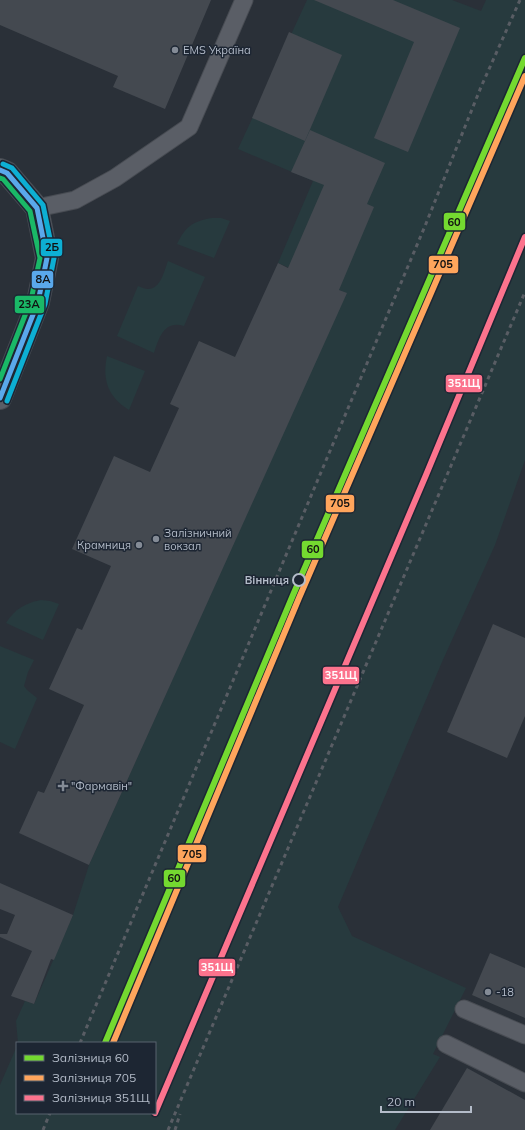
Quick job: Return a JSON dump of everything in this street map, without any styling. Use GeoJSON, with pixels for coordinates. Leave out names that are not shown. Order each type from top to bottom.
{"type":"FeatureCollection","features":[{"type":"Feature","properties":{"kind":"street"},"geometry":{"type":"LineString","coordinates":[[0,170],[7,172],[37,208],[47,258],[38,302],[0,398]]}},
{"type":"Feature","properties":{"kind":"lane"},"geometry":{"type":"LineString","coordinates":[[37,208],[75,200],[115,178],[189,127],[244,0]]}},
{"type":"Feature","properties":{"kind":"lane"},"geometry":{"type":"LineString","coordinates":[[464,1009],[525,1035]]}},
{"type":"Feature","properties":{"kind":"lane"},"geometry":{"type":"LineString","coordinates":[[446,1044],[525,1083]]}},
{"type":"Feature","properties":{"kind":"green space"},"geometry":{"type":"Polygon","coordinates":[[[307,0],[452,0],[481,11],[486,0],[525,0],[525,460],[495,545],[442,662],[338,907],[352,936],[466,988],[433,1054],[440,1057],[395,1130],[0,1130],[0,1085],[16,1048],[16,1114],[156,1114],[156,1042],[18,1042],[16,1021],[25,1001],[34,1004],[73,915],[89,865],[346,293],[278,263],[313,181],[238,149],[307,0]]]}},
{"type":"Feature","properties":{"kind":"green space"},"geometry":{"type":"Polygon","coordinates":[[[212,218],[221,218],[230,221],[214,258],[177,244],[183,233],[190,226],[200,221],[212,218]]]}},
{"type":"Feature","properties":{"kind":"green space"},"geometry":{"type":"Polygon","coordinates":[[[168,261],[205,277],[184,326],[177,325],[167,328],[160,336],[154,353],[117,336],[138,286],[148,289],[156,286],[161,279],[168,261]]]}},
{"type":"Feature","properties":{"kind":"green space"},"geometry":{"type":"Polygon","coordinates":[[[107,356],[145,371],[129,410],[111,394],[108,387],[105,373],[107,356]]]}},
{"type":"Feature","properties":{"kind":"green space"},"geometry":{"type":"Polygon","coordinates":[[[41,600],[59,604],[43,640],[6,623],[21,607],[41,600]]]}},
{"type":"Feature","properties":{"kind":"green space"},"geometry":{"type":"Polygon","coordinates":[[[0,646],[34,660],[28,672],[24,686],[37,698],[15,749],[0,742],[0,646]]]}},
{"type":"Feature","properties":{"kind":"building"},"geometry":{"type":"Polygon","coordinates":[[[0,0],[211,0],[165,109],[113,87],[118,76],[0,25],[0,0]]]}},
{"type":"Feature","properties":{"kind":"building"},"geometry":{"type":"Polygon","coordinates":[[[314,0],[393,0],[460,28],[408,152],[374,138],[414,42],[314,0]]]}},
{"type":"Feature","properties":{"kind":"building"},"geometry":{"type":"Polygon","coordinates":[[[289,32],[342,55],[305,141],[252,118],[289,32]]]}},
{"type":"Feature","properties":{"kind":"building","name":"Залізничний вокзал"},"geometry":{"type":"Polygon","coordinates":[[[310,130],[385,163],[367,204],[374,207],[339,290],[347,293],[89,865],[19,833],[38,791],[44,793],[84,705],[49,689],[77,628],[82,630],[111,566],[72,549],[114,456],[150,472],[179,408],[170,404],[199,341],[235,357],[278,263],[288,268],[324,185],[291,172],[310,130]]]}},
{"type":"Feature","properties":{"kind":"building"},"geometry":{"type":"Polygon","coordinates":[[[493,624],[525,638],[525,716],[507,758],[447,732],[493,624]]]}},
{"type":"Feature","properties":{"kind":"building"},"geometry":{"type":"Polygon","coordinates":[[[0,883],[73,915],[54,960],[51,959],[34,1004],[11,996],[32,951],[0,937],[0,934],[7,934],[15,915],[0,909],[0,883]]]}},
{"type":"Feature","properties":{"kind":"building"},"geometry":{"type":"Polygon","coordinates":[[[490,953],[525,968],[525,1018],[472,995],[490,953]]]}},
{"type":"Feature","properties":{"kind":"building"},"geometry":{"type":"Polygon","coordinates":[[[467,1068],[525,1100],[525,1130],[430,1130],[467,1068]]]}},
{"type":"Feature","properties":{"kind":"railway"},"geometry":{"type":"LineString","coordinates":[[80,1042],[425,226],[481,87],[520,0]]}},
{"type":"Feature","properties":{"kind":"railway"},"geometry":{"type":"LineString","coordinates":[[168,1130],[525,292]]}},
{"type":"Feature","properties":{"kind":"railway"},"geometry":{"type":"LineString","coordinates":[[43,1130],[50,1114]]}},
{"type":"Feature","properties":{"kind":"railway"},"geometry":{"type":"LineString","coordinates":[[175,1130],[180,1114]]}},
{"type":"Feature","properties":{"kind":"rail line","name":"60"},"geometry":{"type":"LineString","coordinates":[[105,1042],[293,595],[525,58]]}},
{"type":"Feature","properties":{"kind":"rail line","name":"705"},"geometry":{"type":"LineString","coordinates":[[113,1042],[299,598],[525,76]]}},
{"type":"Feature","properties":{"kind":"rail line","name":"351Щ"},"geometry":{"type":"LineString","coordinates":[[156,1111],[426,475],[525,237]]}},
{"type":"Feature","properties":{"kind":"transit line","name":"2Б"},"geometry":{"type":"LineString","coordinates":[[3,164],[12,168],[43,205],[54,258],[45,304],[7,401]]}},
{"type":"Feature","properties":{"kind":"transit line","name":"8А"},"geometry":{"type":"LineString","coordinates":[[0,170],[7,173],[37,208],[47,258],[38,302],[0,398]]}},
{"type":"Feature","properties":{"kind":"transit line","name":"23А"},"geometry":{"type":"LineString","coordinates":[[0,178],[3,179],[30,211],[40,258],[31,300],[0,379]]}},
{"type":"Feature","properties":{"kind":"place","name":"EMS Україна"},"geometry":{"type":"Point","coordinates":[175,50]}},
{"type":"Feature","properties":{"kind":"place","name":"Залізничний вокзал"},"geometry":{"type":"Point","coordinates":[156,539]}},
{"type":"Feature","properties":{"kind":"place","name":"Крамниця"},"geometry":{"type":"Point","coordinates":[139,545]}},
{"type":"Feature","properties":{"kind":"place","name":"Вінниця"},"geometry":{"type":"Point","coordinates":[299,580]}},
{"type":"Feature","properties":{"kind":"place","name":"\"Фармавін\""},"geometry":{"type":"Point","coordinates":[63,786]}},
{"type":"Feature","properties":{"kind":"place","name":"-18"},"geometry":{"type":"Point","coordinates":[488,992]}}]}
